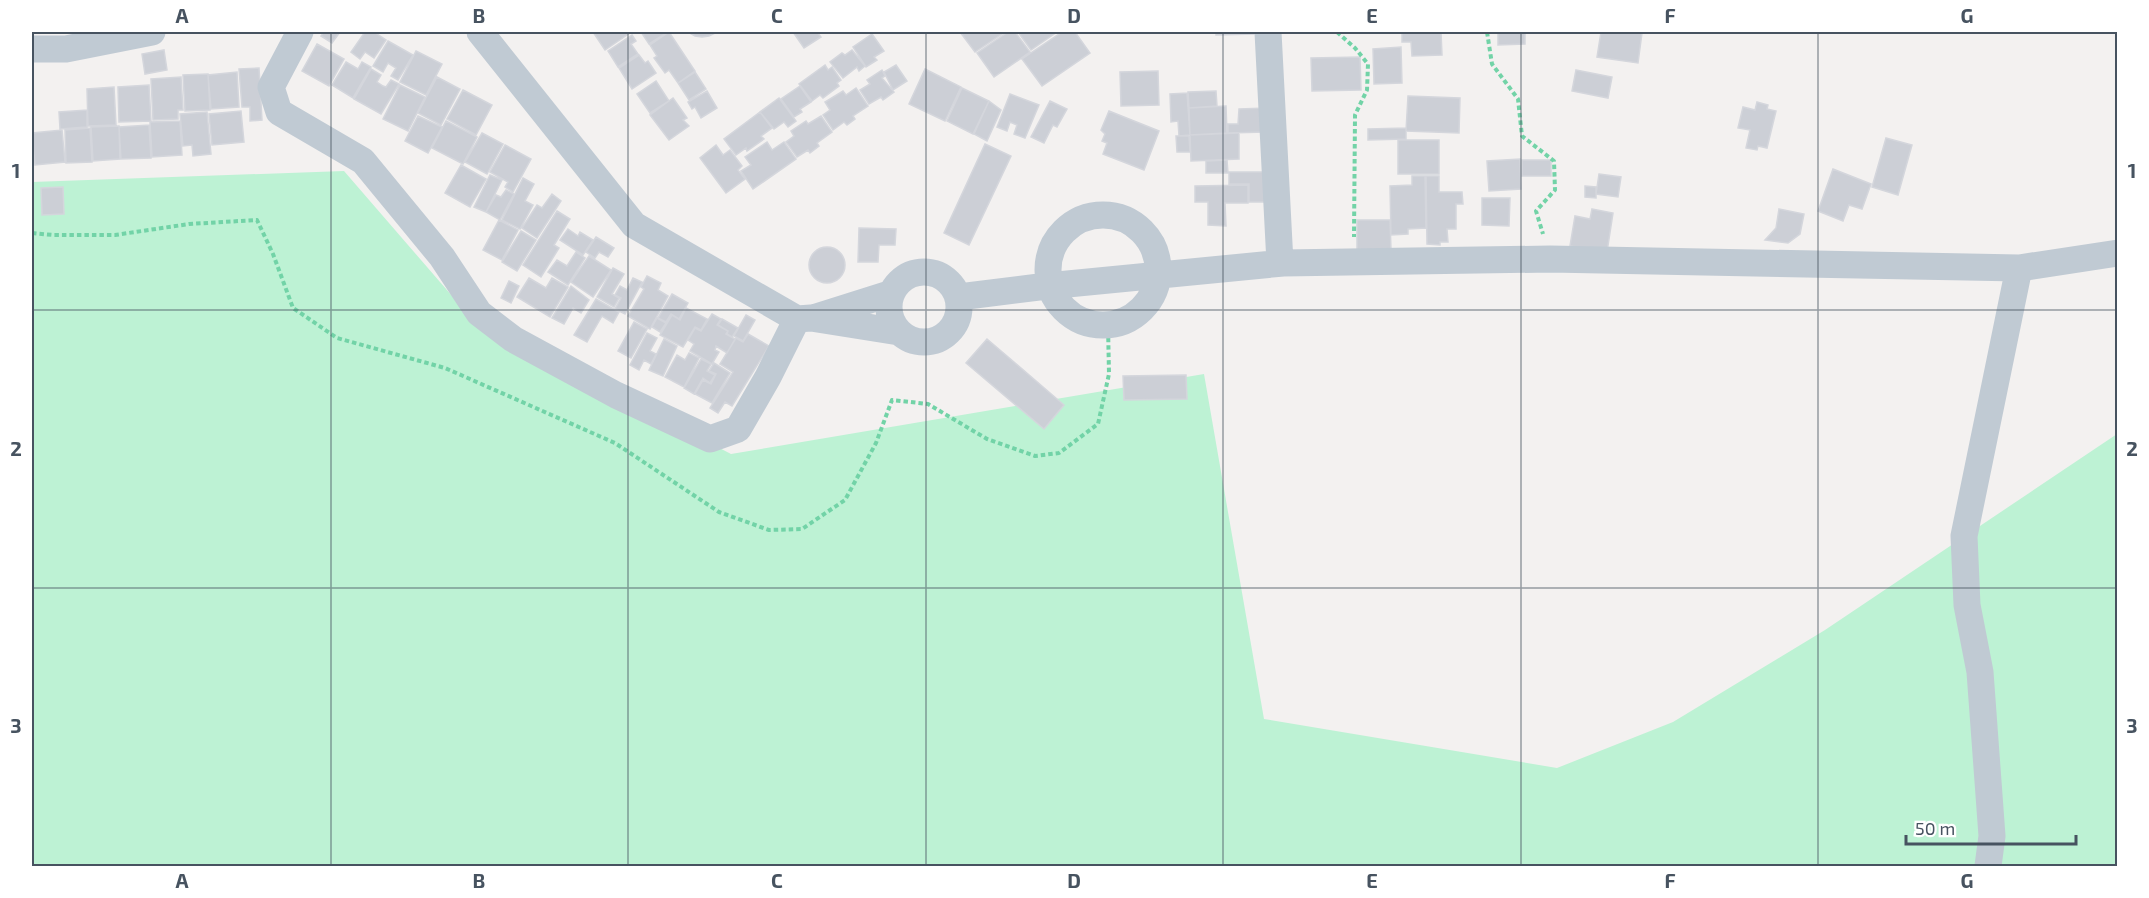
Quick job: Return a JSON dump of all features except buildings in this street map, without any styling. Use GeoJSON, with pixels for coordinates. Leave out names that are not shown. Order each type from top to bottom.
{"type":"FeatureCollection","features":[{"type":"Feature","properties":{"kind":"street"},"geometry":{"type":"LineString","coordinates":[[32,49],[66,49],[152,32]]}},
{"type":"Feature","properties":{"kind":"street"},"geometry":{"type":"LineString","coordinates":[[300,32],[271,87],[279,112],[363,161],[442,257],[479,313],[513,339],[616,395],[710,439],[738,429],[804,318],[892,292]]}},
{"type":"Feature","properties":{"kind":"street"},"geometry":{"type":"LineString","coordinates":[[480,32],[634,225],[804,318],[899,332],[908,338],[928,342],[946,334],[958,318],[959,297],[947,279],[927,271],[916,272],[897,283],[889,303],[890,314],[899,332]]}},
{"type":"Feature","properties":{"kind":"street"},"geometry":{"type":"LineString","coordinates":[[1268,32],[1280,264]]}},
{"type":"Feature","properties":{"kind":"street"},"geometry":{"type":"LineString","coordinates":[[1108,215],[1126,220],[1142,231],[1153,246],[1158,265],[1150,299],[1139,312],[1125,321],[1108,325],[1091,324],[1075,318],[1061,307],[1048,274],[1050,255],[1058,238],[1072,225],[1089,217],[1108,215]]}},
{"type":"Feature","properties":{"kind":"street"},"geometry":{"type":"LineString","coordinates":[[959,297],[1280,264],[1550,259],[2019,268],[2118,253]]}},
{"type":"Feature","properties":{"kind":"street"},"geometry":{"type":"LineString","coordinates":[[1988,867],[1992,836],[1980,672],[1967,605],[1964,536],[2019,268]]}},
{"type":"Feature","properties":{"kind":"path"},"geometry":{"type":"LineString","coordinates":[[1337,32],[1368,64],[1367,90],[1355,115],[1354,262]]}},
{"type":"Feature","properties":{"kind":"path"},"geometry":{"type":"LineString","coordinates":[[1487,32],[1492,64],[1518,99],[1522,136],[1554,161],[1555,190],[1536,211],[1550,259]]}},
{"type":"Feature","properties":{"kind":"path"},"geometry":{"type":"LineString","coordinates":[[32,232],[53,235],[115,235],[189,224],[257,220],[273,254],[293,308],[337,338],[446,368],[615,442],[719,512],[769,530],[802,529],[845,500],[876,443],[892,400],[928,404],[987,439],[1035,456],[1059,453],[1098,424],[1109,374],[1108,325]]}},
{"type":"Feature","properties":{"kind":"green space"},"geometry":{"type":"Polygon","coordinates":[[[344,171],[472,319],[731,454],[1204,374],[1264,719],[1557,768],[1673,722],[1825,630],[2117,434],[2117,866],[32,866],[32,182],[344,171]]]}}]}
